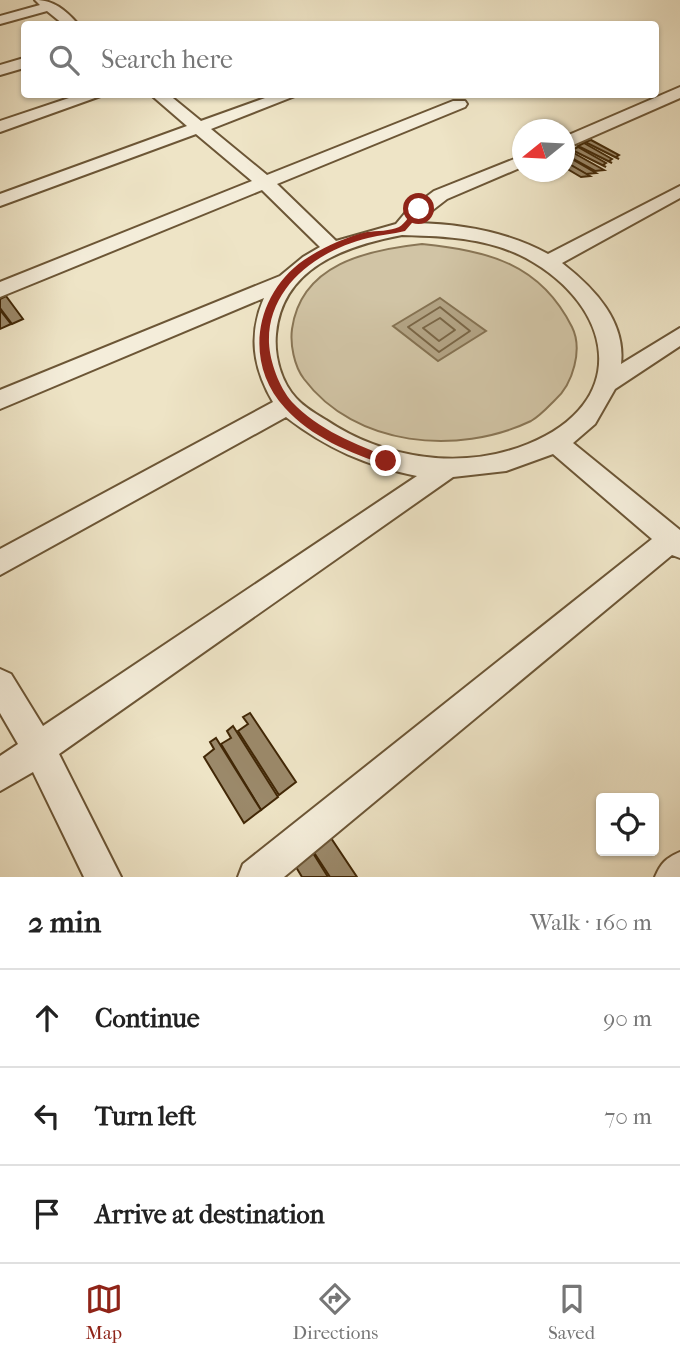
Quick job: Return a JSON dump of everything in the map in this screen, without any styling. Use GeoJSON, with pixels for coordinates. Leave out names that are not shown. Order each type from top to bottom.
{"type":"FeatureCollection","features":[{"type":"Feature","properties":{"kind":"street"},"geometry":{"type":"LineString","coordinates":[[0,20],[47,3],[68,21]]}},
{"type":"Feature","properties":{"kind":"street"},"geometry":{"type":"LineString","coordinates":[[0,70],[21,64]]}},
{"type":"Feature","properties":{"kind":"street"},"geometry":{"type":"LineString","coordinates":[[575,139],[680,92]]}},
{"type":"Feature","properties":{"kind":"street"},"geometry":{"type":"LineString","coordinates":[[0,127],[86,98]]}},
{"type":"Feature","properties":{"kind":"street"},"geometry":{"type":"LineString","coordinates":[[163,98],[266,184],[332,248]]}},
{"type":"Feature","properties":{"kind":"street"},"geometry":{"type":"LineString","coordinates":[[0,200],[281,98]]}},
{"type":"Feature","properties":{"kind":"street"},"geometry":{"type":"LineString","coordinates":[[0,290],[459,104]]}},
{"type":"Feature","properties":{"kind":"street"},"geometry":{"type":"LineString","coordinates":[[402,229],[419,209],[442,194],[512,165]]}},
{"type":"Feature","properties":{"kind":"street"},"geometry":{"type":"LineString","coordinates":[[549,262],[680,191]]}},
{"type":"Feature","properties":{"kind":"street"},"geometry":{"type":"LineString","coordinates":[[402,229],[440,229],[479,234],[515,246],[549,262],[579,287],[601,316],[612,349],[608,383],[590,416],[556,443],[506,463],[446,469],[386,461],[333,439],[289,405],[274,382],[265,355],[264,328],[271,303],[286,281],[306,263],[332,248],[365,236],[402,229]]}},
{"type":"Feature","properties":{"kind":"street"},"geometry":{"type":"LineString","coordinates":[[0,400],[286,281]]}},
{"type":"Feature","properties":{"kind":"street"},"geometry":{"type":"LineString","coordinates":[[608,383],[680,336]]}},
{"type":"Feature","properties":{"kind":"street"},"geometry":{"type":"LineString","coordinates":[[0,563],[289,405]]}},
{"type":"Feature","properties":{"kind":"street"},"geometry":{"type":"LineString","coordinates":[[256,877],[676,543],[556,443]]}},
{"type":"Feature","properties":{"kind":"street"},"geometry":{"type":"LineString","coordinates":[[0,775],[446,469]]}},
{"type":"Feature","properties":{"kind":"street"},"geometry":{"type":"LineString","coordinates":[[0,684],[39,749],[103,877]]}},
{"type":"Feature","properties":{"kind":"street"},"geometry":{"type":"LineString","coordinates":[[673,877],[680,870]]}},
{"type":"Feature","properties":{"kind":"shaded area"},"geometry":{"type":"Polygon","coordinates":[[[422,244],[469,251],[510,264],[528,274],[559,305],[575,336],[577,345],[574,366],[561,393],[531,421],[472,439],[409,439],[379,431],[351,419],[325,402],[304,379],[294,355],[292,329],[298,307],[308,289],[340,264],[359,256],[422,244]]]}},
{"type":"Feature","properties":{"kind":"water"},"geometry":{"type":"Polygon","coordinates":[[[440,298],[486,331],[438,361],[393,326],[440,298]]]}},
{"type":"Feature","properties":{"kind":"building"},"geometry":{"type":"Polygon","coordinates":[[[591,140],[619,155],[616,157],[619,159],[585,142],[591,140]]]}},
{"type":"Feature","properties":{"kind":"building"},"geometry":{"type":"Polygon","coordinates":[[[584,143],[612,159],[609,161],[612,163],[578,146],[584,143]]]}},
{"type":"Feature","properties":{"kind":"building"},"geometry":{"type":"Polygon","coordinates":[[[578,147],[606,163],[603,165],[606,167],[575,152],[578,147]]]}},
{"type":"Feature","properties":{"kind":"building"},"geometry":{"type":"Polygon","coordinates":[[[575,154],[604,170],[595,171],[575,160],[575,154]]]}},
{"type":"Feature","properties":{"kind":"building"},"geometry":{"type":"Polygon","coordinates":[[[575,161],[596,173],[586,174],[575,168],[575,161]]]}},
{"type":"Feature","properties":{"kind":"building"},"geometry":{"type":"Polygon","coordinates":[[[575,167],[590,176],[581,177],[575,173],[575,167]]]}},
{"type":"Feature","properties":{"kind":"building"},"geometry":{"type":"Polygon","coordinates":[[[6,296],[23,319],[12,324],[0,308],[0,299],[6,296]]]}},
{"type":"Feature","properties":{"kind":"building"},"geometry":{"type":"Polygon","coordinates":[[[0,310],[11,324],[0,329],[0,310]]]}},
{"type":"Feature","properties":{"kind":"building"},"geometry":{"type":"Polygon","coordinates":[[[250,713],[296,782],[279,795],[238,731],[248,724],[243,717],[250,713]]]}},
{"type":"Feature","properties":{"kind":"building"},"geometry":{"type":"Polygon","coordinates":[[[233,726],[278,797],[261,810],[221,744],[231,738],[227,731],[233,726]]]}},
{"type":"Feature","properties":{"kind":"building"},"geometry":{"type":"Polygon","coordinates":[[[216,738],[261,810],[244,823],[204,757],[214,749],[210,742],[216,738]]]}},
{"type":"Feature","properties":{"kind":"building"},"geometry":{"type":"Polygon","coordinates":[[[325,829],[357,877],[330,877],[313,851],[325,829]]]}},
{"type":"Feature","properties":{"kind":"building"},"geometry":{"type":"Polygon","coordinates":[[[308,845],[328,877],[302,877],[296,867],[306,859],[301,850],[308,845]]]}},
{"type":"Feature","properties":{"kind":"route"},"geometry":{"type":"LineString","coordinates":[[386,461],[333,439],[289,405],[274,382],[265,355],[264,328],[271,303],[286,281],[306,263],[332,248],[365,236],[402,229],[419,209]]}}]}
